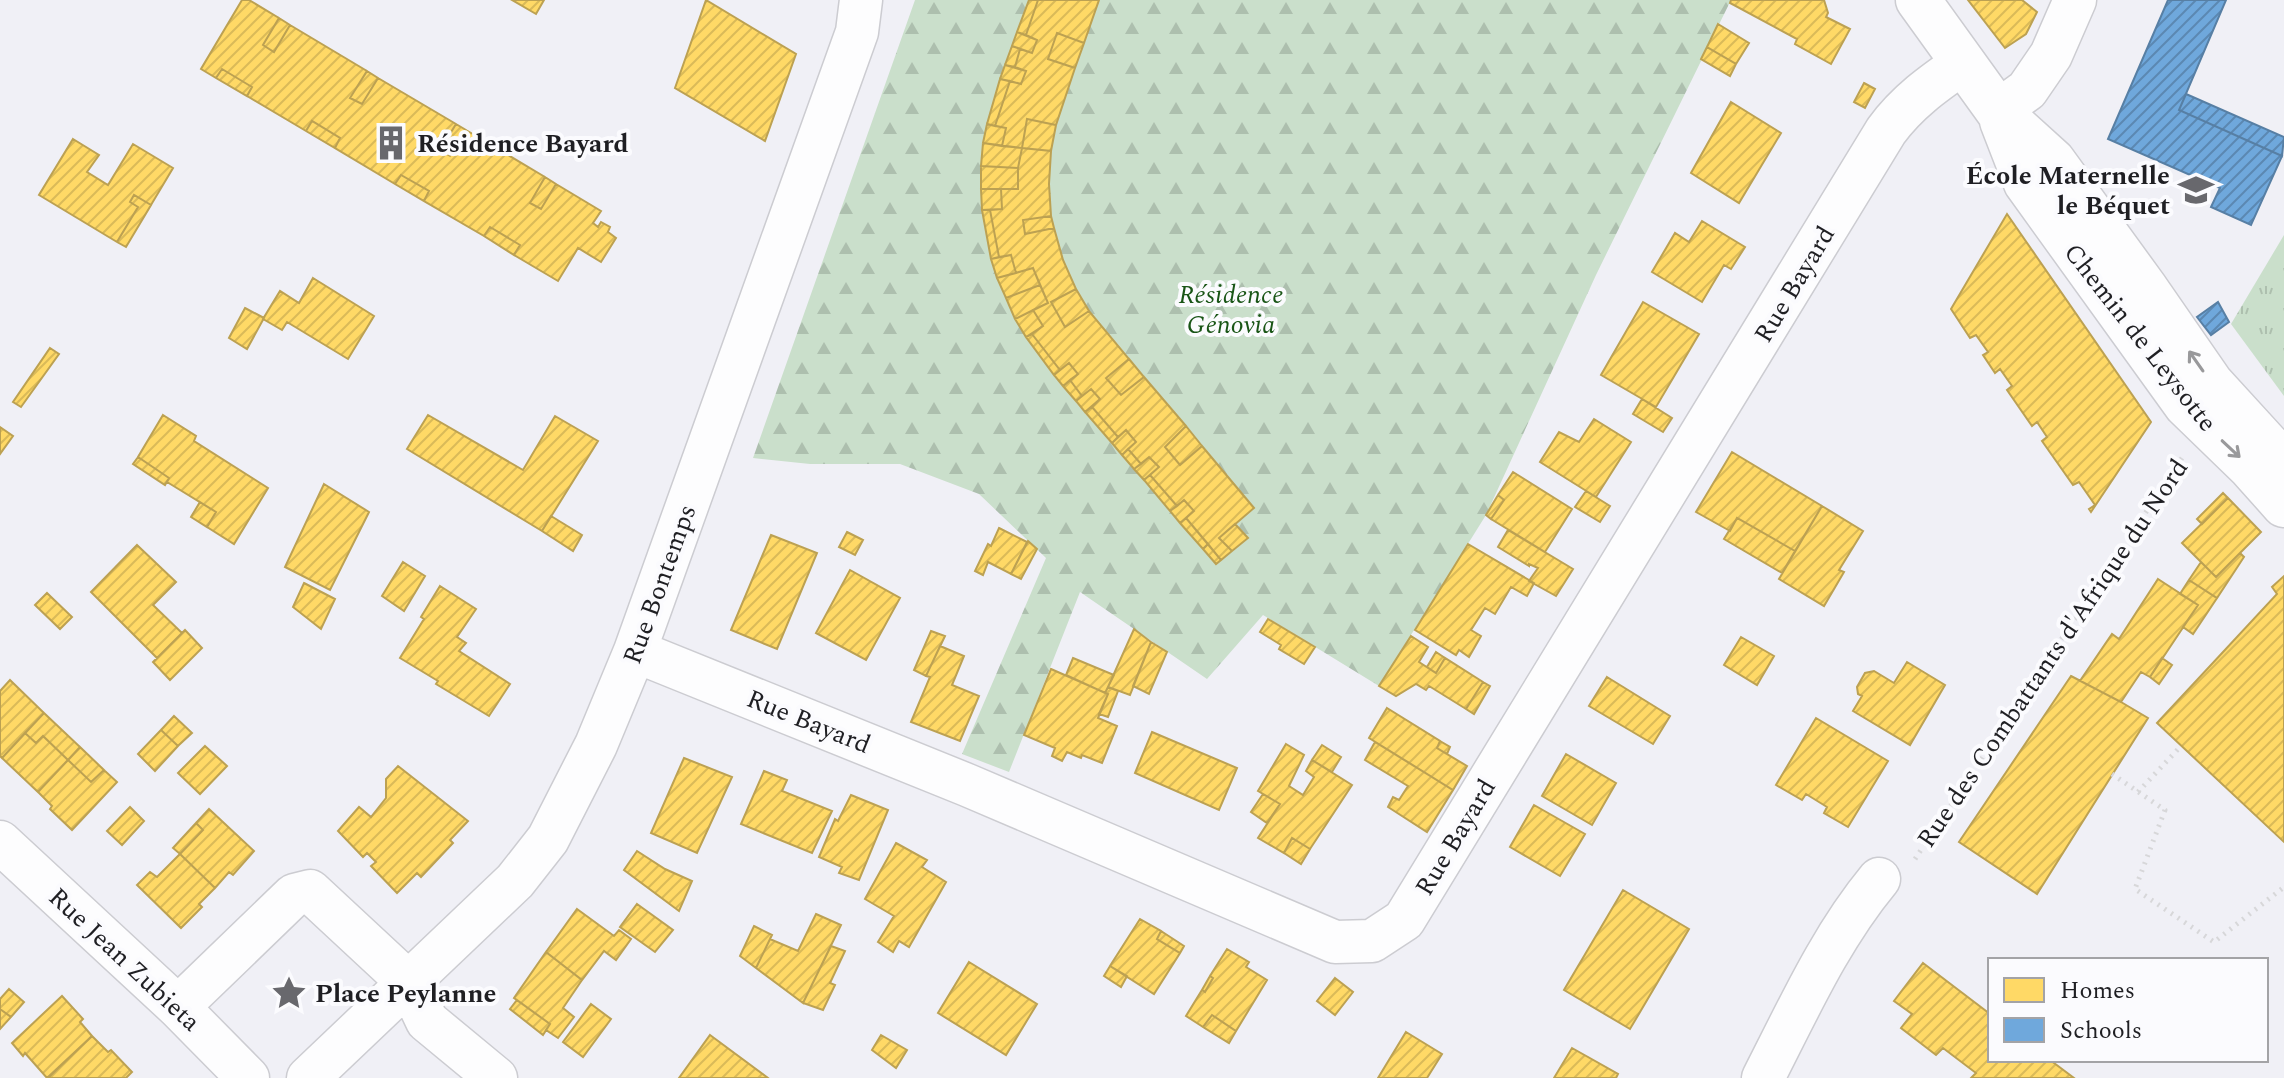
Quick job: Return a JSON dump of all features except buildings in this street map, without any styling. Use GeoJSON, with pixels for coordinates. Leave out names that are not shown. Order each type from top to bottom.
{"type":"FeatureCollection","features":[{"type":"Feature","properties":{"kind":"street","name":"Rue Bontemps"},"geometry":{"type":"LineString","coordinates":[[308,1078],[515,881],[548,839],[596,745],[635,651],[857,32],[861,0]]}},
{"type":"Feature","properties":{"kind":"street","name":"Chemin de Leysotte"},"geometry":{"type":"LineString","coordinates":[[1918,0],[1998,111],[2053,161],[2211,383],[2284,463]]}},
{"type":"Feature","properties":{"kind":"street"},"geometry":{"type":"LineString","coordinates":[[1998,111],[2027,90],[2051,55],[2075,0]]}},
{"type":"Feature","properties":{"kind":"street","name":"Rue Bayard"},"geometry":{"type":"LineString","coordinates":[[635,651],[967,785],[1335,942],[1372,941],[1404,920],[1898,113],[1963,63]]}},
{"type":"Feature","properties":{"kind":"street","name":"Chemin de Leysotte"},"geometry":{"type":"LineString","coordinates":[[1998,111],[2026,183],[2186,405],[2284,505]]}},
{"type":"Feature","properties":{"kind":"street","name":"Rue Jean Zubieta"},"geometry":{"type":"LineString","coordinates":[[0,842],[178,1007],[248,1078]]}},
{"type":"Feature","properties":{"kind":"street"},"geometry":{"type":"LineString","coordinates":[[1763,1078],[1833,944],[1858,903],[1879,879]]}},
{"type":"Feature","properties":{"kind":"street"},"geometry":{"type":"LineString","coordinates":[[178,1007],[294,895],[310,891],[409,983],[427,1021],[496,1078]]}},
{"type":"Feature","properties":{"kind":"path","name":"Rue des Combattants d'Afrique du Nord"},"geometry":{"type":"LineString","coordinates":[[1879,879],[1914,861],[2189,447]]}},
{"type":"Feature","properties":{"kind":"path"},"geometry":{"type":"LineString","coordinates":[[2138,792],[2181,746]]}},
{"type":"Feature","properties":{"kind":"path"},"geometry":{"type":"LineString","coordinates":[[2112,774],[2165,810],[2135,889],[2214,942],[2284,887]]}},
{"type":"Feature","properties":{"kind":"green space","name":"Résidence Génovia"},"geometry":{"type":"Polygon","coordinates":[[[915,0],[1731,0],[1596,275],[1486,515],[1379,686],[1263,615],[1207,679],[1080,592],[1009,772],[962,754],[1046,558],[979,494],[900,464],[810,464],[753,458],[915,0]]]}},
{"type":"Feature","properties":{"kind":"green space"},"geometry":{"type":"Polygon","coordinates":[[[2284,235],[2284,396],[2231,324],[2284,235]]]}},
{"type":"Feature","properties":{"kind":"place","name":"Résidence Bayard"},"geometry":{"type":"Point","coordinates":[391,143]}},
{"type":"Feature","properties":{"kind":"place","name":"École Maternelle le Béquet"},"geometry":{"type":"Point","coordinates":[2196,190]}},
{"type":"Feature","properties":{"kind":"place","name":"Place Peylanne"},"geometry":{"type":"Point","coordinates":[289,993]}}]}
